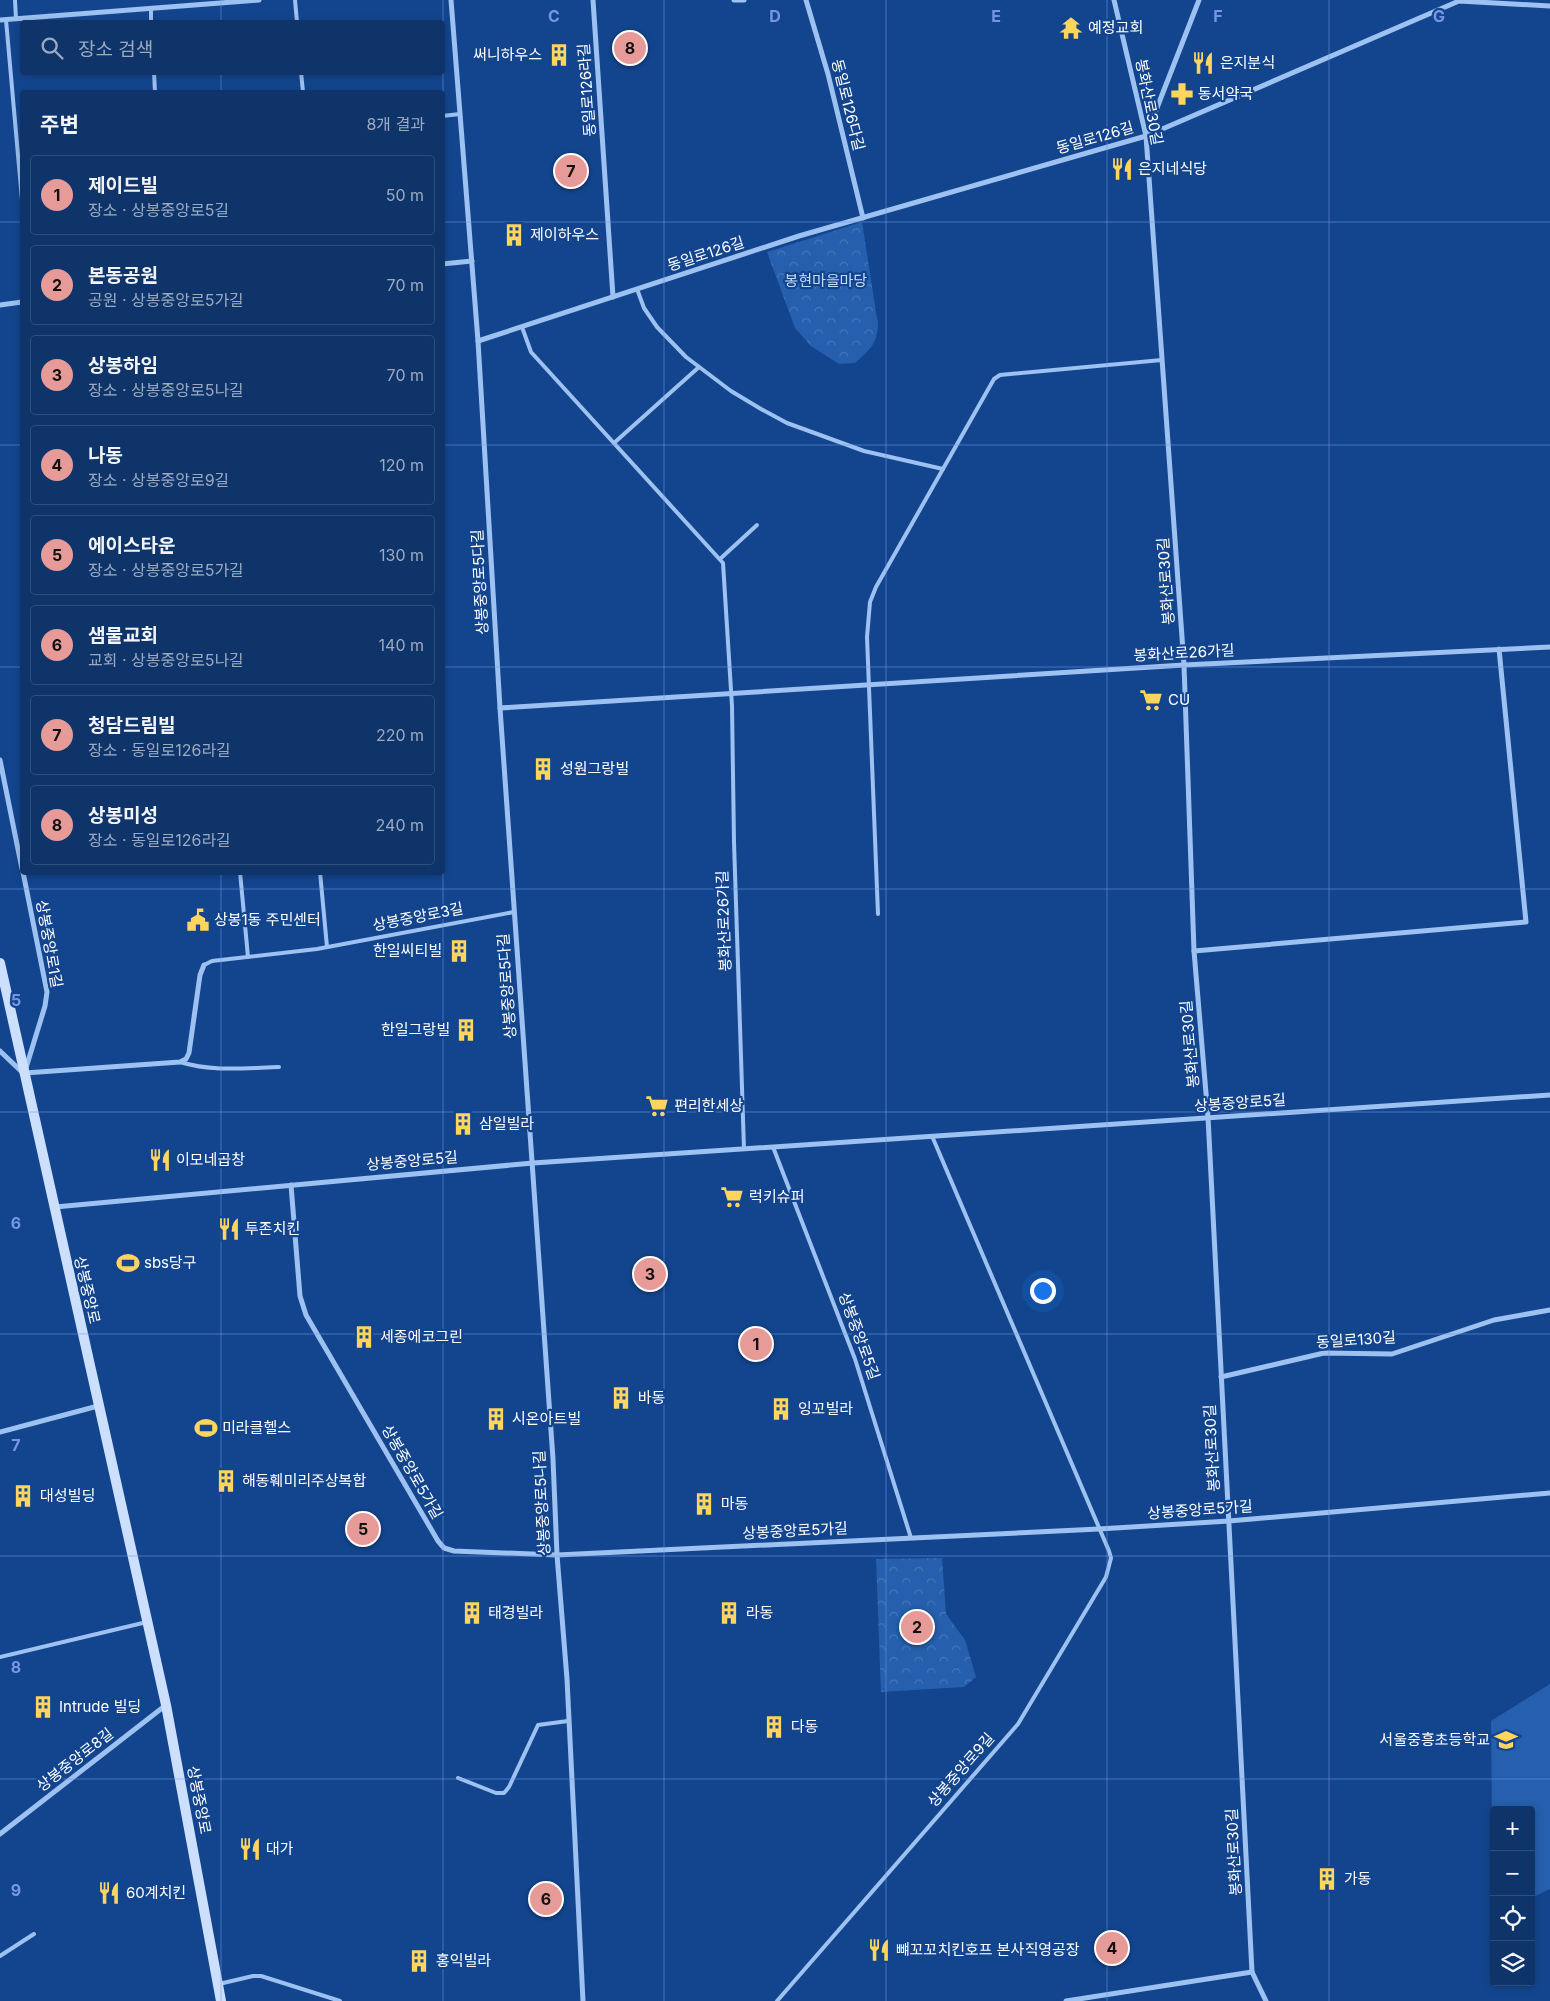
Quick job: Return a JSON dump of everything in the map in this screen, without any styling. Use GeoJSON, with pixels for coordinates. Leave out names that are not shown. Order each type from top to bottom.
{"type":"FeatureCollection","features":[{"type":"Feature","properties":{"kind":"main road","name":"상봉중앙로"},"geometry":{"type":"LineString","coordinates":[[0,963],[53,1207],[166,1705],[221,2001]]}},
{"type":"Feature","properties":{"kind":"street"},"geometry":{"type":"LineString","coordinates":[[0,20],[258,0]]}},
{"type":"Feature","properties":{"kind":"street","name":"상봉중앙로5다길"},"geometry":{"type":"LineString","coordinates":[[451,0],[478,341],[500,708],[533,1163]]}},
{"type":"Feature","properties":{"kind":"street","name":"동일로126라길"},"geometry":{"type":"LineString","coordinates":[[593,0],[613,298]]}},
{"type":"Feature","properties":{"kind":"street"},"geometry":{"type":"LineString","coordinates":[[734,0],[744,0]]}},
{"type":"Feature","properties":{"kind":"street","name":"동일로126다길"},"geometry":{"type":"LineString","coordinates":[[806,0],[828,74],[863,218]]}},
{"type":"Feature","properties":{"kind":"street","name":"봉화산로30길"},"geometry":{"type":"LineString","coordinates":[[1114,0],[1146,136],[1184,665],[1194,951],[1208,1117],[1252,1972],[1266,2001]]}},
{"type":"Feature","properties":{"kind":"street"},"geometry":{"type":"LineString","coordinates":[[1146,136],[1199,0]]}},
{"type":"Feature","properties":{"kind":"street","name":"동일로126길"},"geometry":{"type":"LineString","coordinates":[[478,341],[800,236],[1146,136],[1459,1],[1550,6]]}},
{"type":"Feature","properties":{"kind":"street"},"geometry":{"type":"LineString","coordinates":[[445,264],[472,261]]}},
{"type":"Feature","properties":{"kind":"street"},"geometry":{"type":"LineString","coordinates":[[0,305],[20,302]]}},
{"type":"Feature","properties":{"kind":"street","name":"봉화산로26가길"},"geometry":{"type":"LineString","coordinates":[[500,708],[1184,665],[1550,647]]}},
{"type":"Feature","properties":{"kind":"street"},"geometry":{"type":"LineString","coordinates":[[1194,951],[1526,922],[1499,649]]}},
{"type":"Feature","properties":{"kind":"street","name":"상봉중앙로1길"},"geometry":{"type":"LineString","coordinates":[[0,760],[20,857]]}},
{"type":"Feature","properties":{"kind":"street","name":"상봉중앙로1길"},"geometry":{"type":"LineString","coordinates":[[24,875],[47,992],[45,1006],[24,1074]]}},
{"type":"Feature","properties":{"kind":"street","name":"상봉중앙로3길"},"geometry":{"type":"LineString","coordinates":[[180,1062],[186,1059],[189,1053],[200,975],[204,965]]}},
{"type":"Feature","properties":{"kind":"street"},"geometry":{"type":"LineString","coordinates":[[0,1051],[24,1074],[180,1062]]}},
{"type":"Feature","properties":{"kind":"street","name":"상봉중앙로5길"},"geometry":{"type":"LineString","coordinates":[[53,1207],[533,1163],[1550,1095]]}},
{"type":"Feature","properties":{"kind":"street","name":"상봉중앙로5나길"},"geometry":{"type":"LineString","coordinates":[[533,1163],[553,1460],[583,2001]]}},
{"type":"Feature","properties":{"kind":"street","name":"상봉중앙로5가길"},"geometry":{"type":"LineString","coordinates":[[290,1185],[300,1296],[304,1311],[438,1541],[444,1548],[454,1552],[557,1555],[1099,1529],[1229,1521],[1550,1493]]}},
{"type":"Feature","properties":{"kind":"street","name":"동일로130길"},"geometry":{"type":"LineString","coordinates":[[1221,1377],[1324,1353],[1392,1354],[1494,1320],[1550,1310]]}},
{"type":"Feature","properties":{"kind":"street"},"geometry":{"type":"LineString","coordinates":[[0,1432],[98,1406]]}},
{"type":"Feature","properties":{"kind":"street","name":"상봉중앙로8길"},"geometry":{"type":"LineString","coordinates":[[0,1834],[166,1705]]}},
{"type":"Feature","properties":{"kind":"street"},"geometry":{"type":"LineString","coordinates":[[1066,2001],[1252,1972]]}},
{"type":"Feature","properties":{"kind":"lane"},"geometry":{"type":"LineString","coordinates":[[15,0],[16,19]]}},
{"type":"Feature","properties":{"kind":"lane"},"geometry":{"type":"LineString","coordinates":[[295,0],[297,20]]}},
{"type":"Feature","properties":{"kind":"lane"},"geometry":{"type":"LineString","coordinates":[[151,8],[151,20]]}},
{"type":"Feature","properties":{"kind":"lane"},"geometry":{"type":"LineString","coordinates":[[6,20],[20,178]]}},
{"type":"Feature","properties":{"kind":"lane"},"geometry":{"type":"LineString","coordinates":[[154,75],[155,90]]}},
{"type":"Feature","properties":{"kind":"lane"},"geometry":{"type":"LineString","coordinates":[[301,75],[303,90]]}},
{"type":"Feature","properties":{"kind":"lane"},"geometry":{"type":"LineString","coordinates":[[445,116],[460,114]]}},
{"type":"Feature","properties":{"kind":"lane"},"geometry":{"type":"LineString","coordinates":[[637,289],[644,308],[657,327],[686,357],[731,391],[787,422],[864,451],[943,469]]}},
{"type":"Feature","properties":{"kind":"lane"},"geometry":{"type":"LineString","coordinates":[[522,327],[531,352],[720,559],[724,570],[732,693]]}},
{"type":"Feature","properties":{"kind":"lane"},"geometry":{"type":"LineString","coordinates":[[878,914],[867,637],[870,602],[876,587],[994,379],[1000,375],[1162,360]]}},
{"type":"Feature","properties":{"kind":"lane"},"geometry":{"type":"LineString","coordinates":[[614,443],[699,367]]}},
{"type":"Feature","properties":{"kind":"lane"},"geometry":{"type":"LineString","coordinates":[[720,559],[757,525]]}},
{"type":"Feature","properties":{"kind":"lane","name":"봉화산로26가길"},"geometry":{"type":"LineString","coordinates":[[732,693],[734,842],[744,1149]]}},
{"type":"Feature","properties":{"kind":"lane"},"geometry":{"type":"LineString","coordinates":[[240,875],[248,957]]}},
{"type":"Feature","properties":{"kind":"lane"},"geometry":{"type":"LineString","coordinates":[[320,875],[327,947]]}},
{"type":"Feature","properties":{"kind":"lane","name":"상봉중앙로3길"},"geometry":{"type":"LineString","coordinates":[[204,965],[212,961],[327,947],[514,912]]}},
{"type":"Feature","properties":{"kind":"lane"},"geometry":{"type":"LineString","coordinates":[[180,1062],[192,1066],[220,1069],[279,1067]]}},
{"type":"Feature","properties":{"kind":"lane"},"geometry":{"type":"LineString","coordinates":[[932,1136],[1099,1529]]}},
{"type":"Feature","properties":{"kind":"lane","name":"상봉중앙로5길"},"geometry":{"type":"LineString","coordinates":[[773,1147],[855,1359],[910,1538]]}},
{"type":"Feature","properties":{"kind":"lane","name":"상봉중앙로9길"},"geometry":{"type":"LineString","coordinates":[[777,2001],[1018,1724],[1106,1577],[1110,1558],[1099,1529]]}},
{"type":"Feature","properties":{"kind":"lane"},"geometry":{"type":"LineString","coordinates":[[0,1657],[147,1622]]}},
{"type":"Feature","properties":{"kind":"lane"},"geometry":{"type":"LineString","coordinates":[[458,1778],[496,1793],[504,1793],[509,1787],[538,1725],[568,1722]]}},
{"type":"Feature","properties":{"kind":"lane"},"geometry":{"type":"LineString","coordinates":[[0,1956],[34,1934]]}},
{"type":"Feature","properties":{"kind":"lane"},"geometry":{"type":"LineString","coordinates":[[218,1984],[261,1976],[340,2001]]}},
{"type":"Feature","properties":{"kind":"green space","name":"봉현마을마당"},"geometry":{"type":"Polygon","coordinates":[[[862,222],[878,325],[877,332],[871,347],[855,363],[839,364],[811,346],[795,328],[767,252],[862,222]]]}},
{"type":"Feature","properties":{"kind":"green space"},"geometry":{"type":"Polygon","coordinates":[[[942,1558],[946,1614],[965,1640],[976,1677],[964,1687],[881,1692],[876,1559],[942,1558]]]}},
{"type":"Feature","properties":{"kind":"green space"},"geometry":{"type":"Polygon","coordinates":[[[1550,1684],[1550,1889],[1535,1896],[1535,1806],[1492,1806],[1491,1721],[1550,1684]]]}},
{"type":"Feature","properties":{"kind":"place","name":"예정교회"},"geometry":{"type":"Point","coordinates":[1071,28]}},
{"type":"Feature","properties":{"kind":"place","name":"상봉미성"},"geometry":{"type":"Point","coordinates":[630,48]}},
{"type":"Feature","properties":{"kind":"place","name":"써니하우스"},"geometry":{"type":"Point","coordinates":[559,55]}},
{"type":"Feature","properties":{"kind":"place","name":"은지분식"},"geometry":{"type":"Point","coordinates":[1203,63]}},
{"type":"Feature","properties":{"kind":"place","name":"동서약국"},"geometry":{"type":"Point","coordinates":[1182,94]}},
{"type":"Feature","properties":{"kind":"place","name":"은지네식당"},"geometry":{"type":"Point","coordinates":[1122,169]}},
{"type":"Feature","properties":{"kind":"place","name":"청담드림빌"},"geometry":{"type":"Point","coordinates":[571,171]}},
{"type":"Feature","properties":{"kind":"place","name":"제이하우스"},"geometry":{"type":"Point","coordinates":[514,235]}},
{"type":"Feature","properties":{"kind":"place","name":"CU"},"geometry":{"type":"Point","coordinates":[1151,700]}},
{"type":"Feature","properties":{"kind":"place","name":"성원그랑빌"},"geometry":{"type":"Point","coordinates":[543,769]}},
{"type":"Feature","properties":{"kind":"place","name":"상봉1동 주민센터"},"geometry":{"type":"Point","coordinates":[198,920]}},
{"type":"Feature","properties":{"kind":"place","name":"한일씨티빌"},"geometry":{"type":"Point","coordinates":[459,951]}},
{"type":"Feature","properties":{"kind":"place","name":"한일그랑빌"},"geometry":{"type":"Point","coordinates":[466,1030]}},
{"type":"Feature","properties":{"kind":"place","name":"편리한세상"},"geometry":{"type":"Point","coordinates":[657,1106]}},
{"type":"Feature","properties":{"kind":"place","name":"삼일빌라"},"geometry":{"type":"Point","coordinates":[463,1124]}},
{"type":"Feature","properties":{"kind":"place","name":"이모네곱창"},"geometry":{"type":"Point","coordinates":[160,1160]}},
{"type":"Feature","properties":{"kind":"place","name":"럭키슈퍼"},"geometry":{"type":"Point","coordinates":[732,1197]}},
{"type":"Feature","properties":{"kind":"place","name":"투존치킨"},"geometry":{"type":"Point","coordinates":[229,1229]}},
{"type":"Feature","properties":{"kind":"place","name":"sbs당구"},"geometry":{"type":"Point","coordinates":[128,1263]}},
{"type":"Feature","properties":{"kind":"place","name":"상봉하임"},"geometry":{"type":"Point","coordinates":[650,1274]}},
{"type":"Feature","properties":{"kind":"place","name":"세종에코그린"},"geometry":{"type":"Point","coordinates":[364,1337]}},
{"type":"Feature","properties":{"kind":"place","name":"제이드빌"},"geometry":{"type":"Point","coordinates":[756,1344]}},
{"type":"Feature","properties":{"kind":"place","name":"바동"},"geometry":{"type":"Point","coordinates":[621,1398]}},
{"type":"Feature","properties":{"kind":"place","name":"잉꼬빌라"},"geometry":{"type":"Point","coordinates":[781,1409]}},
{"type":"Feature","properties":{"kind":"place","name":"시온아트빌"},"geometry":{"type":"Point","coordinates":[496,1419]}},
{"type":"Feature","properties":{"kind":"place","name":"미라클헬스"},"geometry":{"type":"Point","coordinates":[206,1428]}},
{"type":"Feature","properties":{"kind":"place","name":"해동훼미리주상복합"},"geometry":{"type":"Point","coordinates":[226,1481]}},
{"type":"Feature","properties":{"kind":"place","name":"대성빌딩"},"geometry":{"type":"Point","coordinates":[23,1496]}},
{"type":"Feature","properties":{"kind":"place","name":"마동"},"geometry":{"type":"Point","coordinates":[704,1504]}},
{"type":"Feature","properties":{"kind":"place","name":"에이스타운"},"geometry":{"type":"Point","coordinates":[363,1529]}},
{"type":"Feature","properties":{"kind":"place","name":"태경빌라"},"geometry":{"type":"Point","coordinates":[472,1613]}},
{"type":"Feature","properties":{"kind":"place","name":"라동"},"geometry":{"type":"Point","coordinates":[729,1613]}},
{"type":"Feature","properties":{"kind":"place","name":"본동공원"},"geometry":{"type":"Point","coordinates":[917,1627]}},
{"type":"Feature","properties":{"kind":"place","name":"Intrude 빌딩"},"geometry":{"type":"Point","coordinates":[43,1707]}},
{"type":"Feature","properties":{"kind":"place","name":"다동"},"geometry":{"type":"Point","coordinates":[774,1727]}},
{"type":"Feature","properties":{"kind":"place","name":"서울중흥초등학교"},"geometry":{"type":"Point","coordinates":[1506,1740]}},
{"type":"Feature","properties":{"kind":"place","name":"대가"},"geometry":{"type":"Point","coordinates":[250,1849]}},
{"type":"Feature","properties":{"kind":"place","name":"가동"},"geometry":{"type":"Point","coordinates":[1327,1879]}},
{"type":"Feature","properties":{"kind":"place","name":"60계치킨"},"geometry":{"type":"Point","coordinates":[109,1893]}},
{"type":"Feature","properties":{"kind":"place","name":"샘물교회"},"geometry":{"type":"Point","coordinates":[546,1899]}},
{"type":"Feature","properties":{"kind":"place","name":"나동"},"geometry":{"type":"Point","coordinates":[1112,1948]}},
{"type":"Feature","properties":{"kind":"place","name":"뺴꼬꼬치킨호프 본사직영공장"},"geometry":{"type":"Point","coordinates":[879,1950]}},
{"type":"Feature","properties":{"kind":"place","name":"홍익빌라"},"geometry":{"type":"Point","coordinates":[419,1961]}}]}
